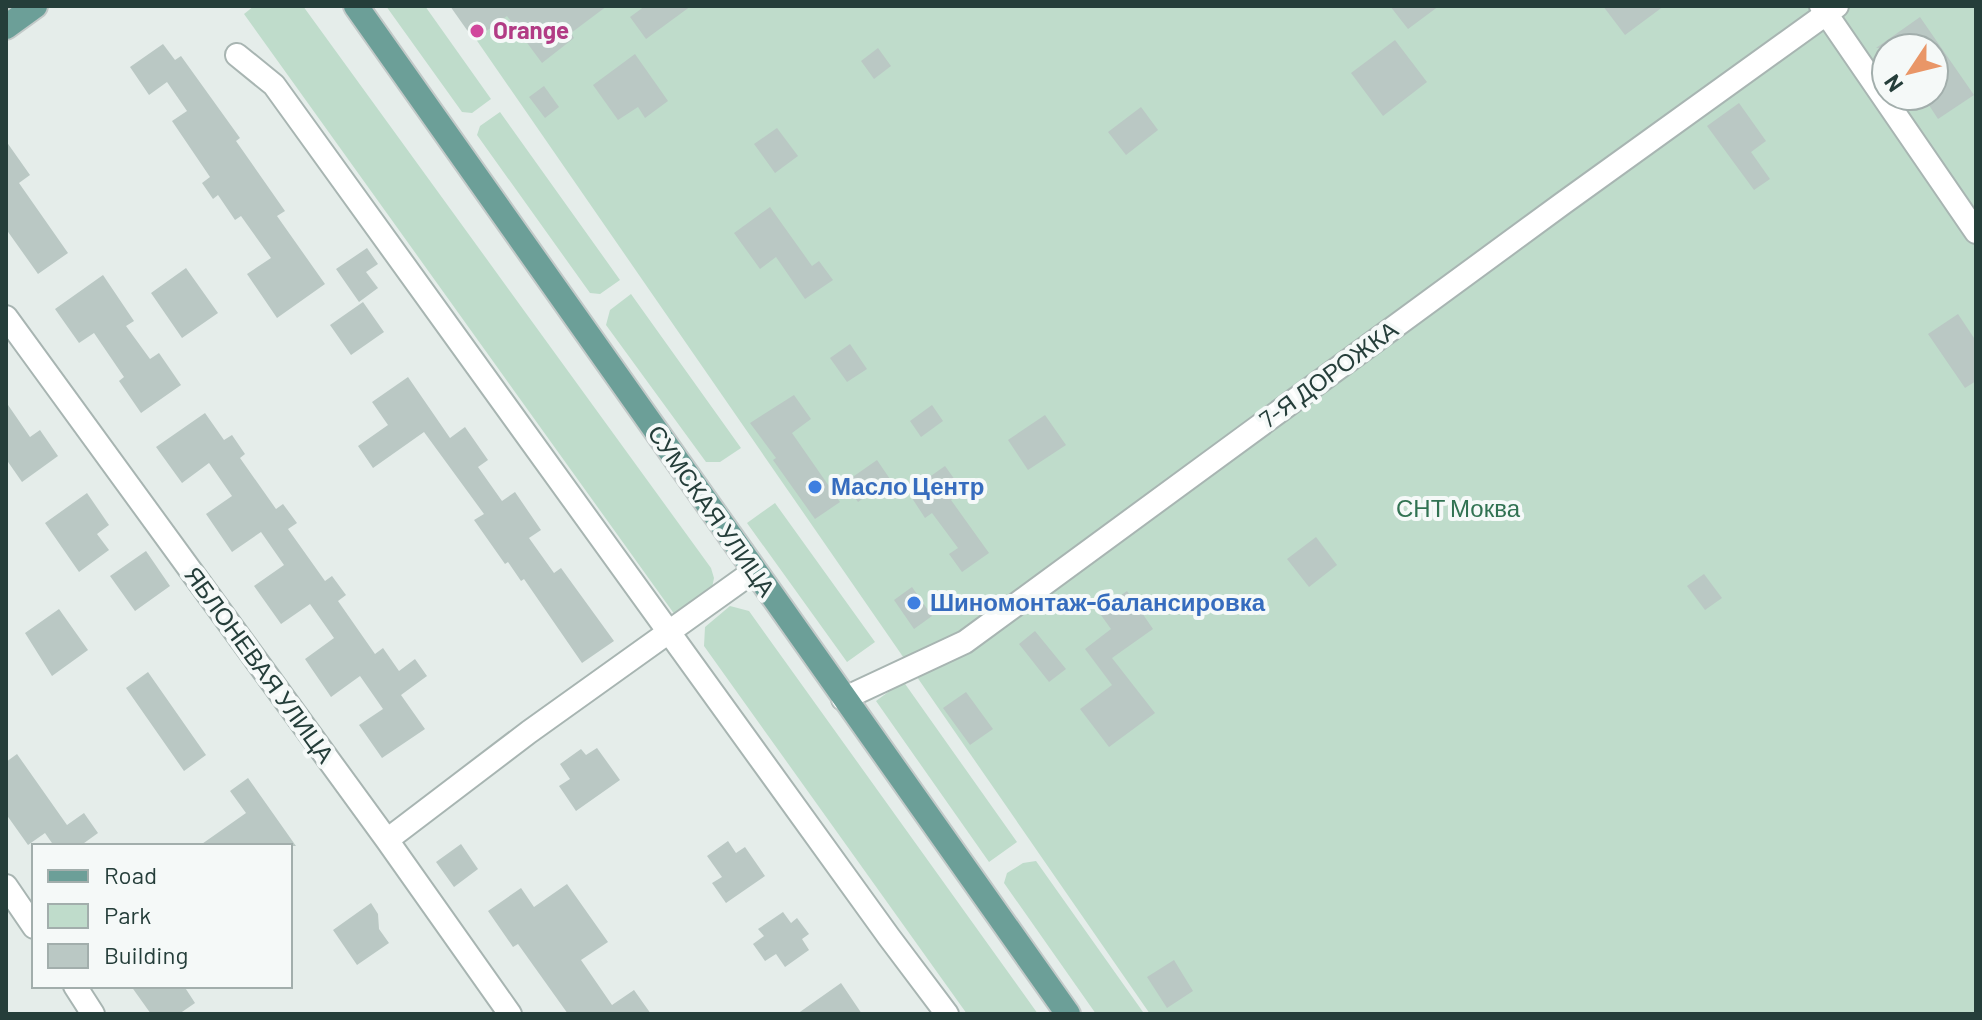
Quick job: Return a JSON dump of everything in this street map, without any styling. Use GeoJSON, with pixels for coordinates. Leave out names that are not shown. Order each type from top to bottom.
{"type":"FeatureCollection","features":[{"type":"Feature","properties":{"kind":"main road","name":"СУМСКАЯ УЛИЦА"},"geometry":{"type":"LineString","coordinates":[[356,6],[1068,1014]]}},
{"type":"Feature","properties":{"kind":"main road"},"geometry":{"type":"LineString","coordinates":[[6,27],[31,8]]}},
{"type":"Feature","properties":{"kind":"street"},"geometry":{"type":"LineString","coordinates":[[1828,9],[1976,232]]}},
{"type":"Feature","properties":{"kind":"street","name":"7-Я ДОРОЖКА"},"geometry":{"type":"LineString","coordinates":[[843,699],[965,642],[1550,213],[1805,31],[1828,9]]}},
{"type":"Feature","properties":{"kind":"street"},"geometry":{"type":"LineString","coordinates":[[237,55],[274,85],[947,1014]]}},
{"type":"Feature","properties":{"kind":"street","name":"ЯБЛОНЕВАЯ УЛИЦА"},"geometry":{"type":"LineString","coordinates":[[6,317],[510,1014]]}},
{"type":"Feature","properties":{"kind":"street"},"geometry":{"type":"LineString","coordinates":[[387,840],[529,732],[754,571]]}},
{"type":"Feature","properties":{"kind":"street"},"geometry":{"type":"LineString","coordinates":[[6,886],[32,924]]}},
{"type":"Feature","properties":{"kind":"street"},"geometry":{"type":"LineString","coordinates":[[76,988],[93,1014]]}},
{"type":"Feature","properties":{"kind":"green space"},"geometry":{"type":"Polygon","coordinates":[[[254,6],[303,6],[711,568],[714,578],[712,588],[675,615],[244,14],[254,6]]]}},
{"type":"Feature","properties":{"kind":"green space"},"geometry":{"type":"Polygon","coordinates":[[[386,6],[425,6],[491,99],[472,113],[462,112],[386,6]]]}},
{"type":"Feature","properties":{"kind":"green space","name":"СНТ Моква"},"geometry":{"type":"Polygon","coordinates":[[[453,6],[1976,6],[1976,1014],[1150,1014],[453,6]]]}},
{"type":"Feature","properties":{"kind":"green space"},"geometry":{"type":"Polygon","coordinates":[[[500,112],[620,280],[600,294],[590,293],[477,135],[480,126],[500,112]]]}},
{"type":"Feature","properties":{"kind":"green space"},"geometry":{"type":"Polygon","coordinates":[[[631,294],[741,448],[720,462],[706,462],[606,325],[610,310],[631,294]]]}},
{"type":"Feature","properties":{"kind":"green space"},"geometry":{"type":"Polygon","coordinates":[[[775,503],[875,642],[847,662],[747,523],[775,503]]]}},
{"type":"Feature","properties":{"kind":"green space"},"geometry":{"type":"Polygon","coordinates":[[[730,606],[749,611],[1038,1014],[967,1014],[704,646],[705,627],[730,606]]]}},
{"type":"Feature","properties":{"kind":"green space"},"geometry":{"type":"Polygon","coordinates":[[[903,681],[1017,842],[989,862],[876,701],[903,681]]]}},
{"type":"Feature","properties":{"kind":"green space"},"geometry":{"type":"Polygon","coordinates":[[[1036,861],[1144,1014],[1096,1014],[1004,883],[1007,873],[1023,863],[1036,861]]]}},
{"type":"Feature","properties":{"kind":"building"},"geometry":{"type":"Polygon","coordinates":[[[450,6],[607,6],[571,33],[574,38],[542,63],[507,16],[474,40],[450,6]]]}},
{"type":"Feature","properties":{"kind":"building"},"geometry":{"type":"Polygon","coordinates":[[[645,6],[691,6],[646,39],[630,17],[645,6]]]}},
{"type":"Feature","properties":{"kind":"building"},"geometry":{"type":"Polygon","coordinates":[[[1390,6],[1439,6],[1408,29],[1390,6]]]}},
{"type":"Feature","properties":{"kind":"building"},"geometry":{"type":"Polygon","coordinates":[[[1603,6],[1664,6],[1625,35],[1603,6]]]}},
{"type":"Feature","properties":{"kind":"building"},"geometry":{"type":"Polygon","coordinates":[[[1920,17],[1930,32],[1899,32],[1920,17]]]}},
{"type":"Feature","properties":{"kind":"building"},"geometry":{"type":"Polygon","coordinates":[[[1395,40],[1427,82],[1383,116],[1351,73],[1395,40]]]}},
{"type":"Feature","properties":{"kind":"building"},"geometry":{"type":"Polygon","coordinates":[[[163,44],[175,60],[181,56],[240,138],[236,141],[285,211],[277,216],[325,284],[277,318],[247,274],[271,258],[241,216],[235,220],[218,195],[213,199],[202,183],[210,177],[172,121],[187,111],[167,82],[149,95],[130,67],[163,44]]]}},
{"type":"Feature","properties":{"kind":"building"},"geometry":{"type":"Polygon","coordinates":[[[878,48],[891,66],[874,79],[861,61],[878,48]]]}},
{"type":"Feature","properties":{"kind":"building"},"geometry":{"type":"Polygon","coordinates":[[[635,54],[668,101],[645,118],[638,107],[618,120],[593,85],[635,54]]]}},
{"type":"Feature","properties":{"kind":"building"},"geometry":{"type":"Polygon","coordinates":[[[1950,60],[1974,95],[1950,111],[1950,60]]]}},
{"type":"Feature","properties":{"kind":"building"},"geometry":{"type":"Polygon","coordinates":[[[544,86],[559,107],[545,118],[529,97],[544,86]]]}},
{"type":"Feature","properties":{"kind":"building"},"geometry":{"type":"Polygon","coordinates":[[[1739,103],[1766,141],[1751,152],[1770,179],[1754,190],[1707,126],[1739,103]]]}},
{"type":"Feature","properties":{"kind":"building"},"geometry":{"type":"Polygon","coordinates":[[[1141,107],[1158,130],[1126,155],[1108,132],[1141,107]]]}},
{"type":"Feature","properties":{"kind":"building"},"geometry":{"type":"Polygon","coordinates":[[[1933,112],[1948,112],[1938,119],[1933,112]]]}},
{"type":"Feature","properties":{"kind":"building"},"geometry":{"type":"Polygon","coordinates":[[[777,128],[798,156],[775,173],[754,144],[777,128]]]}},
{"type":"Feature","properties":{"kind":"building"},"geometry":{"type":"Polygon","coordinates":[[[6,141],[30,175],[19,183],[68,253],[38,274],[6,229],[6,141]]]}},
{"type":"Feature","properties":{"kind":"building"},"geometry":{"type":"Polygon","coordinates":[[[770,207],[812,266],[819,261],[833,280],[805,299],[776,257],[760,269],[734,233],[770,207]]]}},
{"type":"Feature","properties":{"kind":"building"},"geometry":{"type":"Polygon","coordinates":[[[367,248],[378,264],[366,272],[378,288],[359,302],[336,269],[367,248]]]}},
{"type":"Feature","properties":{"kind":"building"},"geometry":{"type":"Polygon","coordinates":[[[186,268],[218,313],[182,338],[151,293],[186,268]]]}},
{"type":"Feature","properties":{"kind":"building"},"geometry":{"type":"Polygon","coordinates":[[[103,275],[134,321],[126,326],[150,359],[159,353],[181,385],[141,413],[119,381],[124,377],[94,333],[79,343],[55,309],[103,275]]]}},
{"type":"Feature","properties":{"kind":"building"},"geometry":{"type":"Polygon","coordinates":[[[363,302],[384,332],[351,355],[330,325],[363,302]]]}},
{"type":"Feature","properties":{"kind":"building"},"geometry":{"type":"Polygon","coordinates":[[[1958,314],[1976,341],[1976,381],[1965,388],[1928,334],[1958,314]]]}},
{"type":"Feature","properties":{"kind":"building"},"geometry":{"type":"Polygon","coordinates":[[[850,344],[867,369],[847,382],[830,358],[850,344]]]}},
{"type":"Feature","properties":{"kind":"building"},"geometry":{"type":"Polygon","coordinates":[[[408,377],[450,438],[465,427],[488,460],[478,467],[502,501],[515,492],[541,530],[529,538],[554,573],[561,568],[614,641],[582,663],[524,579],[521,581],[508,562],[505,564],[474,520],[484,514],[424,432],[373,468],[358,446],[388,425],[372,402],[408,377]]]}},
{"type":"Feature","properties":{"kind":"building"},"geometry":{"type":"Polygon","coordinates":[[[794,395],[811,419],[792,433],[840,502],[815,519],[750,423],[794,395]]]}},
{"type":"Feature","properties":{"kind":"building"},"geometry":{"type":"Polygon","coordinates":[[[6,402],[30,437],[40,430],[58,456],[22,482],[6,459],[6,402]]]}},
{"type":"Feature","properties":{"kind":"building"},"geometry":{"type":"Polygon","coordinates":[[[932,405],[943,421],[921,437],[910,421],[932,405]]]}},
{"type":"Feature","properties":{"kind":"building"},"geometry":{"type":"Polygon","coordinates":[[[205,413],[224,440],[232,435],[245,454],[240,458],[276,509],[283,504],[297,523],[288,529],[325,581],[332,576],[346,595],[338,601],[375,654],[383,648],[399,671],[415,659],[427,676],[401,695],[425,729],[382,758],[359,725],[383,709],[360,676],[331,697],[305,659],[334,638],[310,604],[281,624],[254,586],[284,565],[261,532],[232,552],[206,514],[232,496],[209,463],[182,483],[156,447],[205,413]]]}},
{"type":"Feature","properties":{"kind":"building"},"geometry":{"type":"Polygon","coordinates":[[[1045,415],[1066,445],[1028,470],[1008,440],[1045,415]]]}},
{"type":"Feature","properties":{"kind":"building"},"geometry":{"type":"Polygon","coordinates":[[[877,460],[890,479],[858,502],[844,483],[877,460]]]}},
{"type":"Feature","properties":{"kind":"building"},"geometry":{"type":"Polygon","coordinates":[[[945,466],[963,491],[951,500],[989,553],[962,572],[949,554],[958,548],[932,513],[925,518],[908,492],[945,466]]]}},
{"type":"Feature","properties":{"kind":"building"},"geometry":{"type":"Polygon","coordinates":[[[87,493],[109,525],[97,534],[109,550],[79,572],[45,523],[87,493]]]}},
{"type":"Feature","properties":{"kind":"building"},"geometry":{"type":"Polygon","coordinates":[[[1316,537],[1337,565],[1309,587],[1287,559],[1316,537]]]}},
{"type":"Feature","properties":{"kind":"building"},"geometry":{"type":"Polygon","coordinates":[[[146,551],[170,586],[135,611],[110,576],[146,551]]]}},
{"type":"Feature","properties":{"kind":"building"},"geometry":{"type":"Polygon","coordinates":[[[1704,574],[1722,598],[1705,610],[1687,586],[1704,574]]]}},
{"type":"Feature","properties":{"kind":"building"},"geometry":{"type":"Polygon","coordinates":[[[912,587],[932,616],[914,629],[894,600],[912,587]]]}},
{"type":"Feature","properties":{"kind":"building"},"geometry":{"type":"Polygon","coordinates":[[[1127,591],[1153,629],[1112,658],[1155,713],[1109,747],[1080,709],[1112,685],[1085,649],[1111,629],[1098,611],[1127,591]]]}},
{"type":"Feature","properties":{"kind":"building"},"geometry":{"type":"Polygon","coordinates":[[[59,609],[88,650],[52,676],[25,633],[59,609]]]}},
{"type":"Feature","properties":{"kind":"building"},"geometry":{"type":"Polygon","coordinates":[[[1035,631],[1066,669],[1049,682],[1019,644],[1035,631]]]}},
{"type":"Feature","properties":{"kind":"building"},"geometry":{"type":"Polygon","coordinates":[[[148,672],[206,755],[184,771],[126,688],[148,672]]]}},
{"type":"Feature","properties":{"kind":"building"},"geometry":{"type":"Polygon","coordinates":[[[966,692],[993,729],[970,745],[943,708],[966,692]]]}},
{"type":"Feature","properties":{"kind":"building"},"geometry":{"type":"Polygon","coordinates":[[[597,748],[620,780],[576,811],[559,786],[570,779],[560,764],[581,749],[586,755],[597,748]]]}},
{"type":"Feature","properties":{"kind":"building"},"geometry":{"type":"Polygon","coordinates":[[[17,754],[67,825],[84,813],[98,833],[83,844],[53,844],[45,833],[28,845],[6,814],[6,762],[17,754]]]}},
{"type":"Feature","properties":{"kind":"building"},"geometry":{"type":"Polygon","coordinates":[[[248,778],[296,846],[202,844],[246,813],[230,791],[248,778]]]}},
{"type":"Feature","properties":{"kind":"building"},"geometry":{"type":"Polygon","coordinates":[[[728,841],[736,853],[745,847],[765,876],[726,903],[712,883],[722,877],[707,856],[728,841]]]}},
{"type":"Feature","properties":{"kind":"building"},"geometry":{"type":"Polygon","coordinates":[[[461,844],[478,869],[454,887],[436,862],[461,844]]]}},
{"type":"Feature","properties":{"kind":"building"},"geometry":{"type":"Polygon","coordinates":[[[567,884],[608,942],[581,960],[612,1005],[634,990],[651,1014],[568,1014],[518,944],[513,947],[488,911],[521,888],[534,907],[567,884]]]}},
{"type":"Feature","properties":{"kind":"building"},"geometry":{"type":"Polygon","coordinates":[[[371,903],[378,914],[379,929],[389,943],[357,965],[333,930],[371,903]]]}},
{"type":"Feature","properties":{"kind":"building"},"geometry":{"type":"Polygon","coordinates":[[[783,912],[791,923],[797,918],[809,934],[802,939],[809,950],[785,967],[776,954],[765,961],[753,944],[764,936],[758,929],[783,912]]]}},
{"type":"Feature","properties":{"kind":"building"},"geometry":{"type":"Polygon","coordinates":[[[1174,960],[1193,991],[1167,1008],[1147,977],[1174,960]]]}},
{"type":"Feature","properties":{"kind":"building"},"geometry":{"type":"Polygon","coordinates":[[[841,983],[862,1014],[797,1014],[841,983]]]}},
{"type":"Feature","properties":{"kind":"building"},"geometry":{"type":"Polygon","coordinates":[[[132,988],[185,988],[195,1003],[179,1014],[151,1014],[132,988]]]}},
{"type":"Feature","properties":{"kind":"place","name":"Orange"},"geometry":{"type":"Point","coordinates":[477,31]}},
{"type":"Feature","properties":{"kind":"place","name":"Масло Центр"},"geometry":{"type":"Point","coordinates":[815,487]}},
{"type":"Feature","properties":{"kind":"place","name":"Шиномонтаж-балансировка"},"geometry":{"type":"Point","coordinates":[914,603]}}]}
